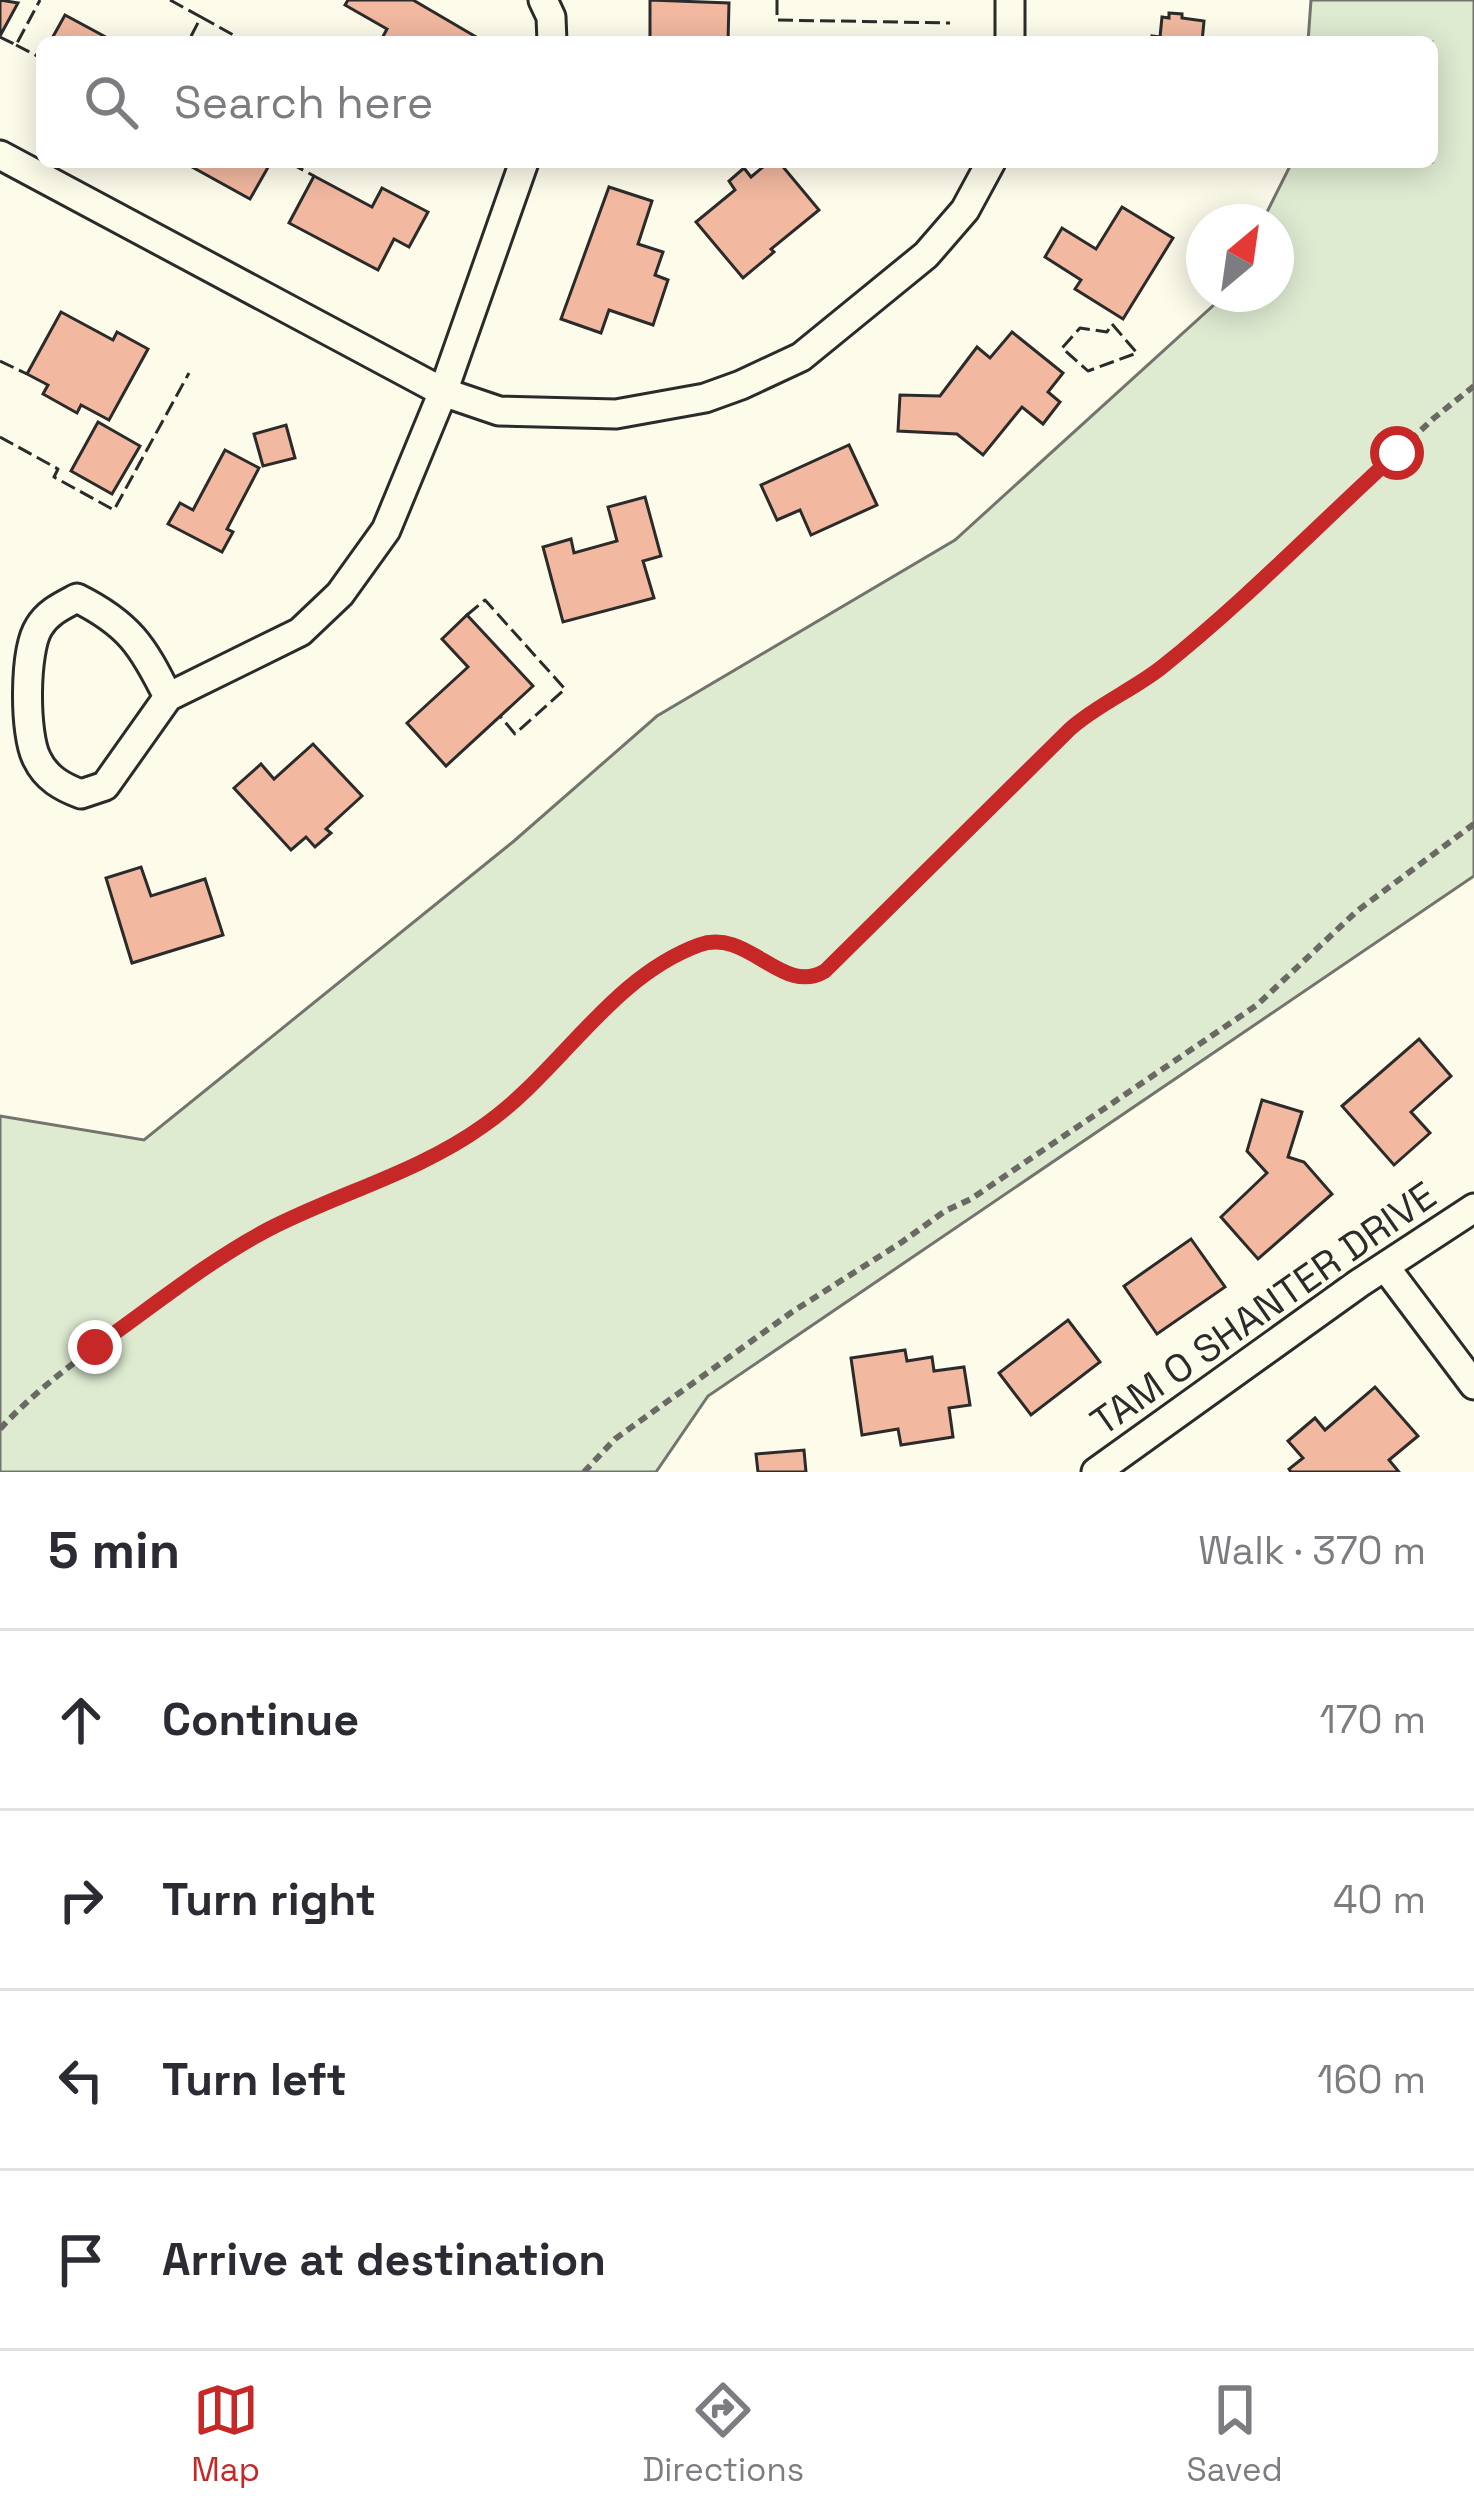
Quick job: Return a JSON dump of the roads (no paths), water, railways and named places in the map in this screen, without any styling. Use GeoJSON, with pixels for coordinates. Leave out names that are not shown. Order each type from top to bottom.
{"type":"FeatureCollection","features":[{"type":"Feature","properties":{"kind":"street"},"geometry":{"type":"LineString","coordinates":[[543,0],[551,17],[552,36]]}},
{"type":"Feature","properties":{"kind":"street"},"geometry":{"type":"LineString","coordinates":[[1010,0],[1010,36]]}},
{"type":"Feature","properties":{"kind":"street"},"geometry":{"type":"LineString","coordinates":[[0,155],[443,392],[499,411],[616,414],[705,398],[801,357],[926,255],[964,210],[988,168]]}},
{"type":"Feature","properties":{"kind":"street"},"geometry":{"type":"LineString","coordinates":[[168,697],[135,638],[105,612],[77,598],[56,608],[29,649],[28,718],[35,758],[56,784],[81,794],[105,786],[168,697],[300,632],[340,594],[386,530],[443,392],[522,168]]}},
{"type":"Feature","properties":{"kind":"street","name":"TAM O SHANTER DRIVE"},"geometry":{"type":"LineString","coordinates":[[1096,1472],[1358,1284],[1474,1208]]}},
{"type":"Feature","properties":{"kind":"street"},"geometry":{"type":"LineString","coordinates":[[1385,1268],[1474,1385]]}}]}
